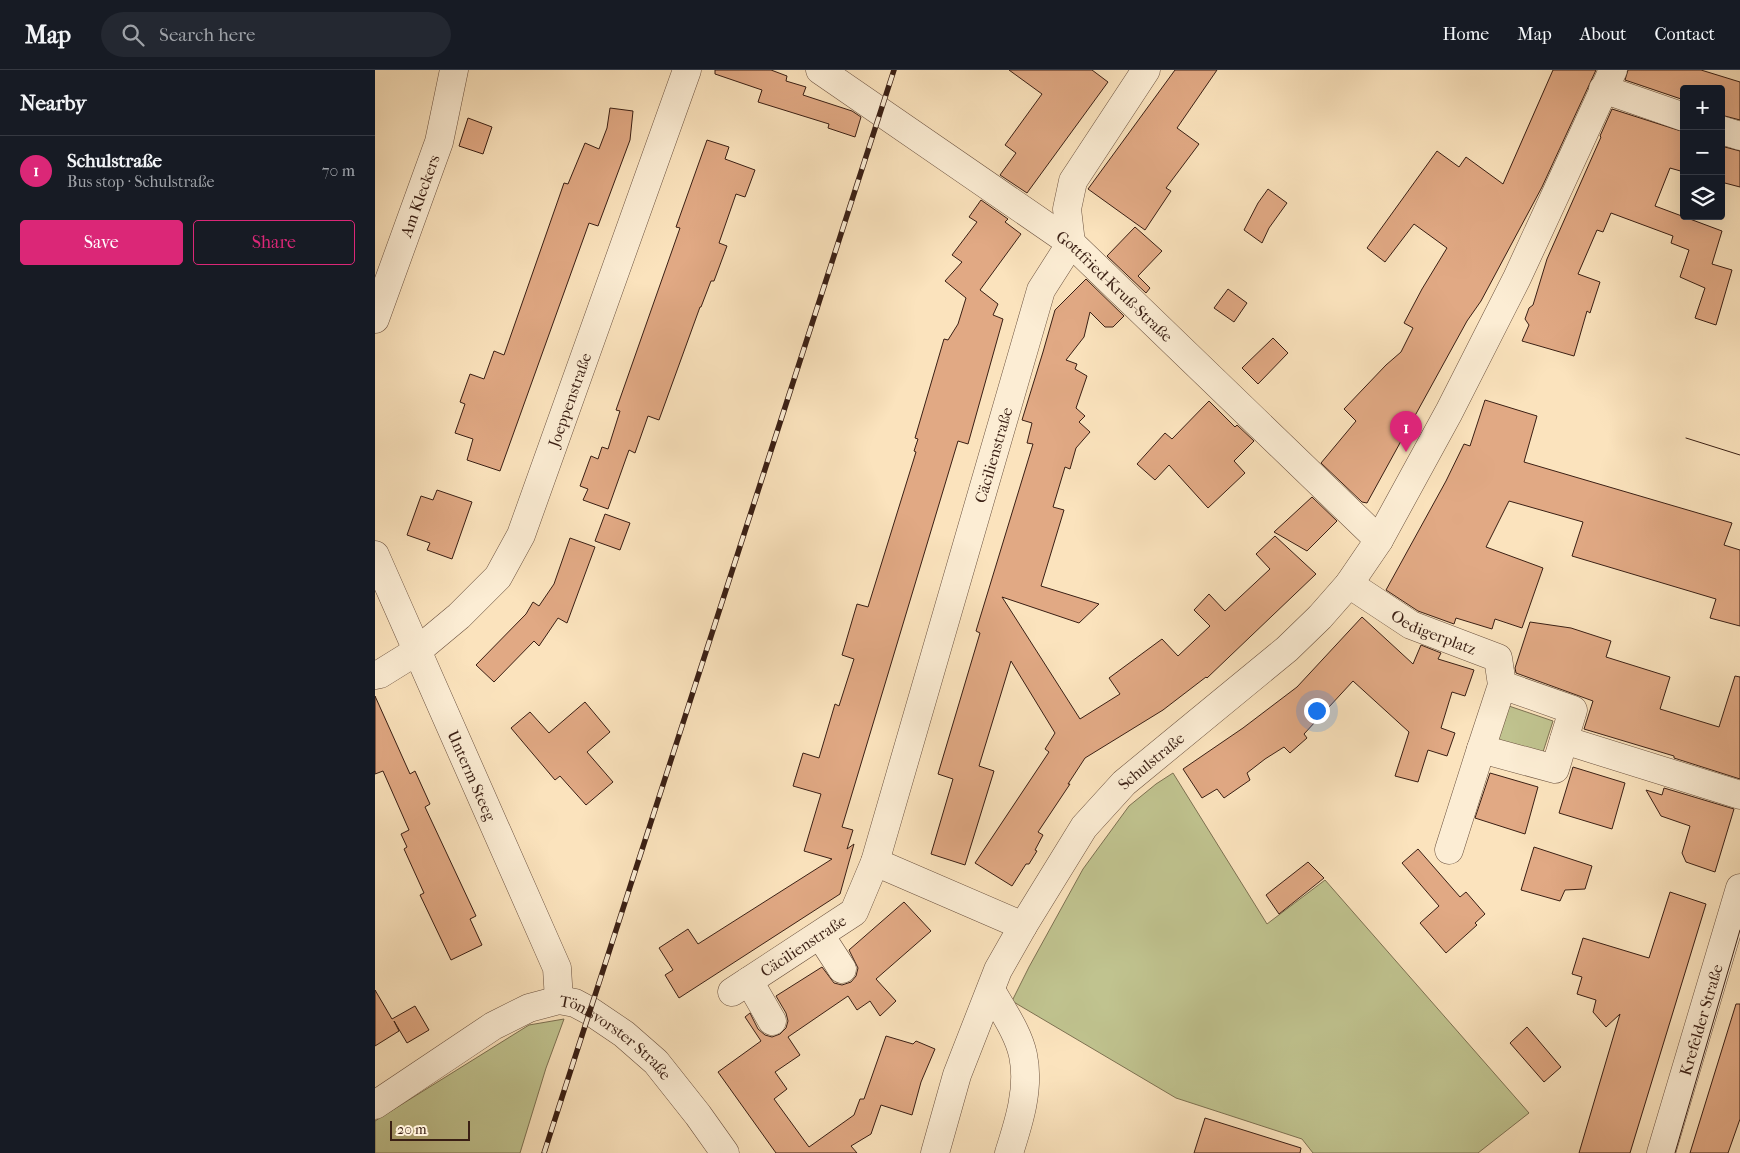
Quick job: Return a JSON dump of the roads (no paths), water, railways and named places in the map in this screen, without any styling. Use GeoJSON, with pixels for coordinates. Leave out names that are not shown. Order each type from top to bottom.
{"type":"FeatureCollection","features":[{"type":"Feature","properties":{"kind":"street","name":"Am Kleckers"},"geometry":{"type":"LineString","coordinates":[[375,319],[439,142],[454,70]]}},
{"type":"Feature","properties":{"kind":"street","name":"Joeppenstraße"},"geometry":{"type":"LineString","coordinates":[[375,675],[380,674],[417,651],[459,616],[498,577],[521,536],[687,70]]}},
{"type":"Feature","properties":{"kind":"street","name":"Gottfried-Kruß-Straße"},"geometry":{"type":"LineString","coordinates":[[820,70],[1071,243],[1379,540]]}},
{"type":"Feature","properties":{"kind":"street"},"geometry":{"type":"LineString","coordinates":[[1071,243],[1067,209],[1073,181],[1146,70]]}},
{"type":"Feature","properties":{"kind":"street"},"geometry":{"type":"LineString","coordinates":[[1608,80],[1680,115]]}},
{"type":"Feature","properties":{"kind":"street","name":"Schulstraße"},"geometry":{"type":"LineString","coordinates":[[935,1153],[957,1075],[998,970],[1084,827],[1124,784],[1287,649],[1320,617],[1349,584],[1379,540],[1449,412],[1517,278],[1608,80]]}},
{"type":"Feature","properties":{"kind":"street"},"geometry":{"type":"LineString","coordinates":[[1725,131],[1740,136]]}},
{"type":"Feature","properties":{"kind":"street","name":"Cäcilienstraße"},"geometry":{"type":"LineString","coordinates":[[772,1021],[741,986],[854,912],[875,862],[1041,290],[1071,243]]}},
{"type":"Feature","properties":{"kind":"street","name":"Unterm Steeg"},"geometry":{"type":"LineString","coordinates":[[375,555],[557,968],[559,1000]]}},
{"type":"Feature","properties":{"kind":"street","name":"Oedigerplatz"},"geometry":{"type":"LineString","coordinates":[[1349,584],[1411,625],[1498,658],[1502,685],[1449,850]]}},
{"type":"Feature","properties":{"kind":"street"},"geometry":{"type":"LineString","coordinates":[[1481,749],[1555,769],[1573,710],[1502,685]]}},
{"type":"Feature","properties":{"kind":"street"},"geometry":{"type":"LineString","coordinates":[[1564,740],[1740,795]]}},
{"type":"Feature","properties":{"kind":"street"},"geometry":{"type":"LineString","coordinates":[[875,862],[1023,926]]}},
{"type":"Feature","properties":{"kind":"street","name":"Krefelder Straße"},"geometry":{"type":"LineString","coordinates":[[1661,1153],[1736,918],[1740,888]]}},
{"type":"Feature","properties":{"kind":"street"},"geometry":{"type":"LineString","coordinates":[[820,935],[842,969]]}},
{"type":"Feature","properties":{"kind":"street"},"geometry":{"type":"LineString","coordinates":[[991,990],[1012,1027],[1023,1055],[1025,1085],[1021,1115],[1009,1153]]}},
{"type":"Feature","properties":{"kind":"street","name":"Tönisvorster Straße"},"geometry":{"type":"LineString","coordinates":[[375,1105],[493,1026],[529,1008],[559,1000],[575,1003],[590,1011],[624,1034],[656,1062],[725,1153]]}},
{"type":"Feature","properties":{"kind":"tram line"},"geometry":{"type":"LineString","coordinates":[[1686,438],[1740,455]]}},
{"type":"Feature","properties":{"kind":"tram line"},"geometry":{"type":"LineString","coordinates":[[1675,1153],[1740,930]]}},
{"type":"Feature","properties":{"kind":"railway"},"geometry":{"type":"LineString","coordinates":[[544,1153],[894,70]]}},
{"type":"Feature","properties":{"kind":"place","name":"Schulstraße"},"geometry":{"type":"Point","coordinates":[1406,452]}}]}
